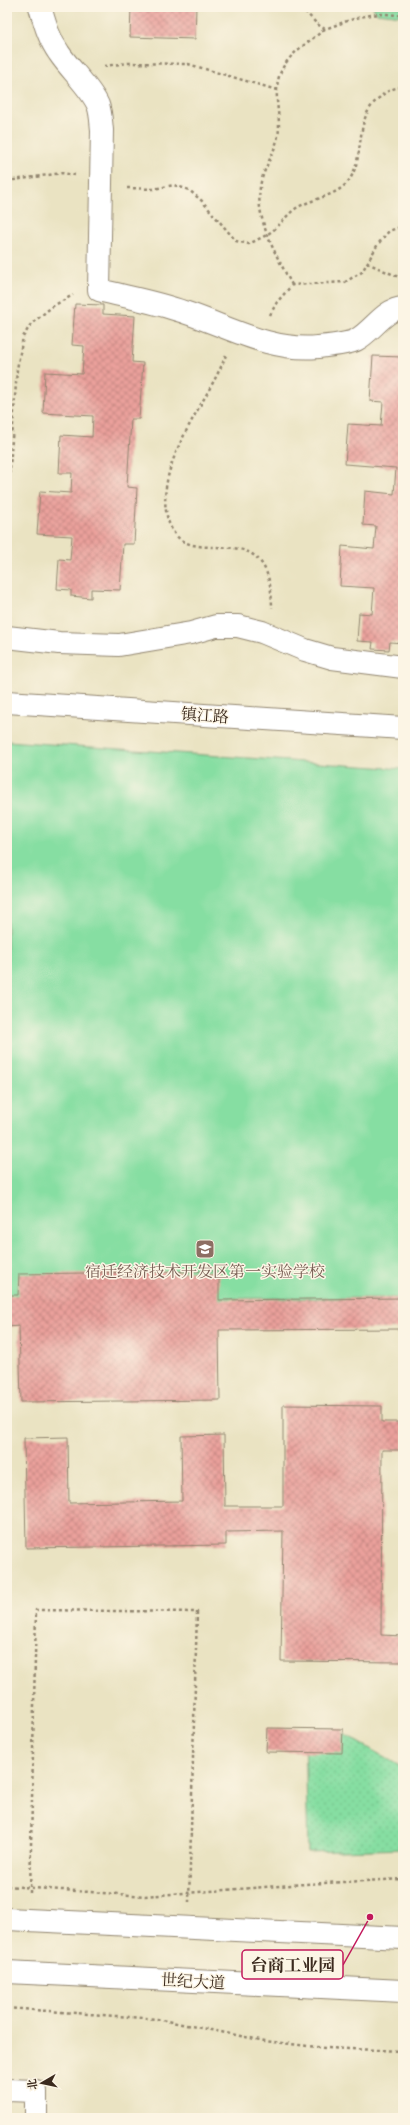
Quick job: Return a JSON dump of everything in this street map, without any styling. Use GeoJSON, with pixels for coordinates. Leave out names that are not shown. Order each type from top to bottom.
{"type":"FeatureCollection","features":[{"type":"Feature","properties":{"kind":"street"},"geometry":{"type":"LineString","coordinates":[[40,7],[47,32],[72,73],[91,91],[99,107],[102,130],[99,290],[183,311],[257,338],[292,347],[317,347],[356,340],[398,308],[403,308]]}},
{"type":"Feature","properties":{"kind":"street"},"geometry":{"type":"LineString","coordinates":[[7,637],[59,643],[119,645],[191,633],[216,626],[231,626],[262,632],[305,650],[332,658],[403,667]]}},
{"type":"Feature","properties":{"kind":"street","name":"镇江路"},"geometry":{"type":"LineString","coordinates":[[7,702],[403,728]]}},
{"type":"Feature","properties":{"kind":"street"},"geometry":{"type":"LineString","coordinates":[[17,1919],[403,1938]]}},
{"type":"Feature","properties":{"kind":"street","name":"世纪大道"},"geometry":{"type":"LineString","coordinates":[[7,1972],[403,1991]]}},
{"type":"Feature","properties":{"kind":"street"},"geometry":{"type":"LineString","coordinates":[[7,2090],[36,2091],[36,2118]]}},
{"type":"Feature","properties":{"kind":"path"},"geometry":{"type":"LineString","coordinates":[[301,7],[325,29]]}},
{"type":"Feature","properties":{"kind":"path"},"geometry":{"type":"LineString","coordinates":[[292,285],[267,234],[260,193],[262,180],[278,136],[276,90],[278,74],[284,62],[325,29],[361,16],[383,13],[403,16]]}},
{"type":"Feature","properties":{"kind":"path"},"geometry":{"type":"LineString","coordinates":[[72,73],[128,63],[188,64],[276,90]]}},
{"type":"Feature","properties":{"kind":"path"},"geometry":{"type":"LineString","coordinates":[[7,181],[62,173],[101,180],[124,188],[139,190],[174,185],[189,190],[202,201],[236,241],[249,244],[267,234],[299,206],[322,199],[345,186],[354,171],[362,123],[370,104],[396,87],[403,87]]}},
{"type":"Feature","properties":{"kind":"path"},"geometry":{"type":"LineString","coordinates":[[257,338],[277,302],[292,285],[345,282],[362,272],[378,244],[389,231],[403,226]]}},
{"type":"Feature","properties":{"kind":"path"},"geometry":{"type":"LineString","coordinates":[[367,263],[403,280]]}},
{"type":"Feature","properties":{"kind":"path"},"geometry":{"type":"LineString","coordinates":[[7,510],[17,369],[24,337],[31,324],[53,306],[72,295],[99,290]]}},
{"type":"Feature","properties":{"kind":"path"},"geometry":{"type":"LineString","coordinates":[[236,330],[218,375],[188,427],[172,463],[167,481],[166,508],[170,525],[179,537],[191,544],[210,548],[233,547],[247,550],[261,561],[269,575],[272,587],[272,636]]}},
{"type":"Feature","properties":{"kind":"path"},"geometry":{"type":"LineString","coordinates":[[17,1919],[31,1888],[36,1610],[197,1612],[189,1892],[190,1928]]}},
{"type":"Feature","properties":{"kind":"path"},"geometry":{"type":"LineString","coordinates":[[7,1886],[145,1896],[305,1884],[403,1879]]}},
{"type":"Feature","properties":{"kind":"path"},"geometry":{"type":"LineString","coordinates":[[7,2008],[157,2019],[265,2041],[325,2048],[403,2051]]}},
{"type":"Feature","properties":{"kind":"green space"},"geometry":{"type":"Polygon","coordinates":[[[373,7],[403,7],[403,16],[376,13],[373,7]]]}},
{"type":"Feature","properties":{"kind":"green space"},"geometry":{"type":"Polygon","coordinates":[[[7,741],[403,769],[403,1298],[7,1299],[7,741]]]}},
{"type":"Feature","properties":{"kind":"green space"},"geometry":{"type":"Polygon","coordinates":[[[305,1733],[343,1733],[403,1768],[403,1849],[308,1852],[305,1733]]]}},
{"type":"Feature","properties":{"kind":"building"},"geometry":{"type":"Polygon","coordinates":[[[131,7],[196,7],[195,39],[130,37],[131,7]]]}},
{"type":"Feature","properties":{"kind":"building"},"geometry":{"type":"Polygon","coordinates":[[[75,304],[103,305],[103,314],[135,316],[132,362],[143,363],[139,419],[131,419],[127,487],[137,488],[134,544],[123,544],[120,590],[91,589],[91,598],[71,596],[71,590],[57,589],[59,559],[70,560],[72,536],[37,534],[40,491],[71,493],[72,473],[59,473],[61,435],[92,437],[93,416],[43,413],[45,372],[82,374],[84,346],[72,345],[75,304]]]}},
{"type":"Feature","properties":{"kind":"building"},"geometry":{"type":"Polygon","coordinates":[[[373,356],[403,357],[403,643],[390,642],[389,650],[372,649],[373,642],[357,641],[359,613],[372,614],[374,588],[340,586],[342,546],[374,549],[376,526],[363,525],[365,491],[394,494],[396,468],[345,464],[348,424],[381,426],[383,402],[370,401],[373,356]]]}},
{"type":"Feature","properties":{"kind":"building"},"geometry":{"type":"Polygon","coordinates":[[[219,1271],[219,1300],[403,1298],[403,1329],[219,1330],[220,1400],[21,1402],[19,1326],[7,1327],[7,1295],[18,1295],[19,1274],[219,1271]]]}},
{"type":"Feature","properties":{"kind":"building"},"geometry":{"type":"Polygon","coordinates":[[[283,1405],[382,1406],[382,1422],[403,1422],[403,1450],[382,1450],[381,1635],[403,1636],[403,1662],[281,1661],[283,1531],[226,1532],[226,1545],[26,1548],[24,1438],[68,1437],[69,1503],[182,1501],[181,1436],[224,1435],[225,1506],[283,1506],[283,1405]]]}},
{"type":"Feature","properties":{"kind":"building"},"geometry":{"type":"Polygon","coordinates":[[[267,1728],[343,1729],[342,1753],[266,1752],[267,1728]]]}},
{"type":"Feature","properties":{"kind":"place","name":"宿迁经济技术开发区第一实验学校"},"geometry":{"type":"Point","coordinates":[205,1249]}},
{"type":"Feature","properties":{"kind":"place","name":"台商工业园"},"geometry":{"type":"Point","coordinates":[370,1917]}}]}
